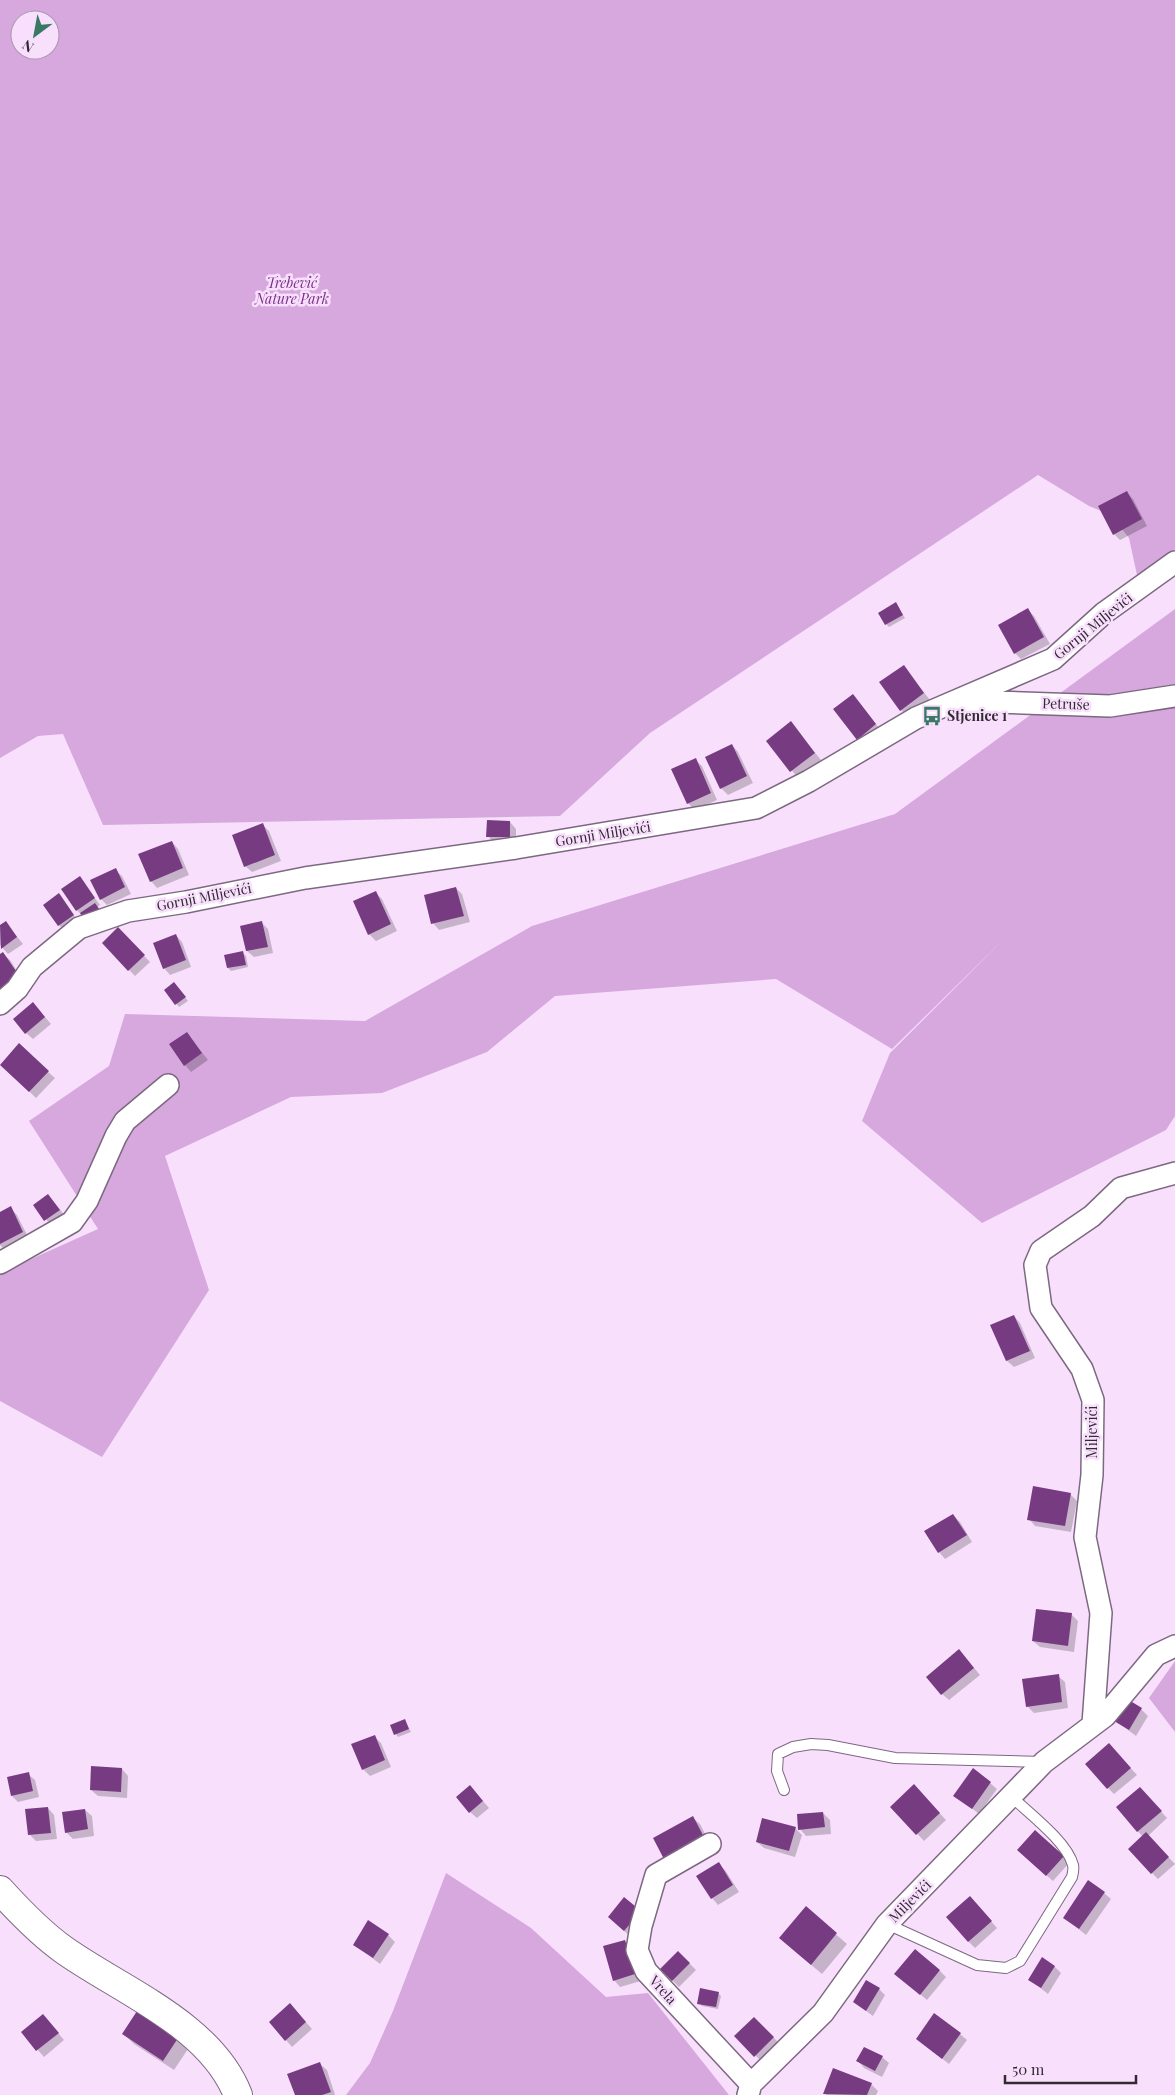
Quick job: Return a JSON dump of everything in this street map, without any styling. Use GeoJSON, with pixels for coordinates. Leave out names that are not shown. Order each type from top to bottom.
{"type":"FeatureCollection","features":[{"type":"Feature","properties":{"kind":"main road"},"geometry":{"type":"LineString","coordinates":[[0,1890],[40,1933],[65,1951],[160,2010],[206,2047],[225,2068],[238,2095]]}},
{"type":"Feature","properties":{"kind":"street","name":"Gornji Miljevići"},"geometry":{"type":"LineString","coordinates":[[0,1004],[17,990],[32,967],[79,928],[128,911],[186,902],[305,878],[516,848],[756,808],[809,781],[916,718],[1053,659],[1104,613],[1175,562]]}},
{"type":"Feature","properties":{"kind":"street","name":"Petruše"},"geometry":{"type":"LineString","coordinates":[[957,701],[1110,706],[1175,696]]}},
{"type":"Feature","properties":{"kind":"street"},"geometry":{"type":"LineString","coordinates":[[0,1263],[72,1222],[87,1201],[116,1136],[125,1121],[168,1085]]}},
{"type":"Feature","properties":{"kind":"street","name":"Miljevići"},"geometry":{"type":"LineString","coordinates":[[1093,1724],[1101,1613],[1085,1537],[1092,1474],[1093,1400],[1082,1369],[1041,1308],[1035,1265],[1041,1251],[1092,1216],[1121,1188],[1175,1173]]}},
{"type":"Feature","properties":{"kind":"street","name":"Miljevići"},"geometry":{"type":"LineString","coordinates":[[749,2089],[823,2013],[887,1924],[1044,1762],[1105,1716],[1156,1655],[1175,1646]]}},
{"type":"Feature","properties":{"kind":"street","name":"Vrela"},"geometry":{"type":"LineString","coordinates":[[710,1844],[656,1875],[641,1926],[637,1950],[646,1971],[749,2089]]}},
{"type":"Feature","properties":{"kind":"lane"},"geometry":{"type":"LineString","coordinates":[[784,1790],[777,1771],[778,1754],[793,1747],[811,1744],[828,1745],[895,1758],[1044,1762]]}},
{"type":"Feature","properties":{"kind":"lane"},"geometry":{"type":"LineString","coordinates":[[887,1924],[978,1965],[1006,1968],[1020,1961],[1072,1877],[1074,1868],[1069,1856],[1060,1843],[1012,1797]]}},
{"type":"Feature","properties":{"kind":"green space","name":"Trebević Nature Park"},"geometry":{"type":"Polygon","coordinates":[[[0,0],[1175,0],[1175,549],[1137,575],[1129,538],[1111,515],[1089,506],[1038,475],[650,733],[560,816],[103,825],[63,734],[38,736],[0,758],[0,0]]]}},
{"type":"Feature","properties":{"kind":"green space"},"geometry":{"type":"Polygon","coordinates":[[[1175,609],[1175,1116],[1166,1130],[982,1223],[862,1121],[890,1053],[1005,938],[892,1049],[776,979],[555,996],[487,1052],[382,1093],[291,1097],[165,1156],[209,1290],[102,1457],[0,1401],[0,1273],[98,1229],[29,1121],[109,1066],[125,1014],[365,1021],[532,926],[895,814],[1175,609]]]}},
{"type":"Feature","properties":{"kind":"green space"},"geometry":{"type":"Polygon","coordinates":[[[1175,1661],[1175,1732],[1149,1698],[1175,1661]]]}},
{"type":"Feature","properties":{"kind":"green space"},"geometry":{"type":"Polygon","coordinates":[[[446,1873],[531,1928],[606,1997],[648,1993],[729,2095],[346,2095],[370,2063],[393,2011],[446,1873]]]}},
{"type":"Feature","properties":{"kind":"building"},"geometry":{"type":"Polygon","coordinates":[[[1127,491],[1142,519],[1113,535],[1098,506],[1127,491]]]}},
{"type":"Feature","properties":{"kind":"building"},"geometry":{"type":"Polygon","coordinates":[[[896,602],[903,615],[885,625],[878,613],[896,602]]]}},
{"type":"Feature","properties":{"kind":"building"},"geometry":{"type":"Polygon","coordinates":[[[1028,608],[1044,637],[1014,654],[998,625],[1028,608]]]}},
{"type":"Feature","properties":{"kind":"building"},"geometry":{"type":"Polygon","coordinates":[[[904,665],[924,693],[900,711],[879,682],[904,665]]]}},
{"type":"Feature","properties":{"kind":"building"},"geometry":{"type":"Polygon","coordinates":[[[853,694],[876,724],[857,740],[833,709],[853,694]]]}},
{"type":"Feature","properties":{"kind":"building"},"geometry":{"type":"Polygon","coordinates":[[[791,721],[815,753],[790,772],[766,741],[791,721]]]}},
{"type":"Feature","properties":{"kind":"building"},"geometry":{"type":"Polygon","coordinates":[[[732,744],[747,776],[720,789],[705,757],[732,744]]]}},
{"type":"Feature","properties":{"kind":"building"},"geometry":{"type":"Polygon","coordinates":[[[696,758],[711,793],[687,804],[671,769],[696,758]]]}},
{"type":"Feature","properties":{"kind":"building"},"geometry":{"type":"Polygon","coordinates":[[[487,820],[510,821],[510,837],[486,837],[487,820]]]}},
{"type":"Feature","properties":{"kind":"building"},"geometry":{"type":"Polygon","coordinates":[[[263,823],[275,855],[244,867],[232,835],[263,823]]]}},
{"type":"Feature","properties":{"kind":"building"},"geometry":{"type":"Polygon","coordinates":[[[172,841],[183,868],[150,882],[138,854],[172,841]]]}},
{"type":"Feature","properties":{"kind":"building"},"geometry":{"type":"Polygon","coordinates":[[[116,868],[125,887],[100,900],[90,880],[116,868]]]}},
{"type":"Feature","properties":{"kind":"building"},"geometry":{"type":"Polygon","coordinates":[[[80,876],[95,898],[76,911],[61,889],[80,876]]]}},
{"type":"Feature","properties":{"kind":"building"},"geometry":{"type":"Polygon","coordinates":[[[456,887],[464,916],[431,924],[424,895],[456,887]]]}},
{"type":"Feature","properties":{"kind":"building"},"geometry":{"type":"Polygon","coordinates":[[[376,891],[391,924],[368,935],[353,901],[376,891]]]}},
{"type":"Feature","properties":{"kind":"building"},"geometry":{"type":"Polygon","coordinates":[[[59,893],[74,915],[58,926],[43,905],[59,893]]]}},
{"type":"Feature","properties":{"kind":"building"},"geometry":{"type":"Polygon","coordinates":[[[95,903],[102,913],[86,923],[80,913],[95,903]]]}},
{"type":"Feature","properties":{"kind":"building"},"geometry":{"type":"Polygon","coordinates":[[[6,921],[17,937],[1,949],[0,925],[6,921]]]}},
{"type":"Feature","properties":{"kind":"building"},"geometry":{"type":"Polygon","coordinates":[[[262,921],[268,947],[246,951],[240,926],[262,921]]]}},
{"type":"Feature","properties":{"kind":"building"},"geometry":{"type":"Polygon","coordinates":[[[118,927],[145,955],[128,971],[102,943],[118,927]]]}},
{"type":"Feature","properties":{"kind":"building"},"geometry":{"type":"Polygon","coordinates":[[[176,934],[186,960],[163,969],[153,943],[176,934]]]}},
{"type":"Feature","properties":{"kind":"building"},"geometry":{"type":"Polygon","coordinates":[[[243,951],[246,965],[227,968],[224,955],[243,951]]]}},
{"type":"Feature","properties":{"kind":"building"},"geometry":{"type":"Polygon","coordinates":[[[3,952],[20,977],[0,990],[0,954],[3,952]]]}},
{"type":"Feature","properties":{"kind":"building"},"geometry":{"type":"Polygon","coordinates":[[[174,982],[186,997],[175,1005],[164,990],[174,982]]]}},
{"type":"Feature","properties":{"kind":"building"},"geometry":{"type":"Polygon","coordinates":[[[33,1002],[45,1017],[25,1034],[13,1019],[33,1002]]]}},
{"type":"Feature","properties":{"kind":"building"},"geometry":{"type":"Polygon","coordinates":[[[187,1032],[202,1053],[184,1066],[169,1044],[187,1032]]]}},
{"type":"Feature","properties":{"kind":"building"},"geometry":{"type":"Polygon","coordinates":[[[19,1043],[49,1071],[29,1092],[0,1065],[19,1043]]]}},
{"type":"Feature","properties":{"kind":"building"},"geometry":{"type":"Polygon","coordinates":[[[48,1194],[60,1210],[44,1221],[33,1205],[48,1194]]]}},
{"type":"Feature","properties":{"kind":"building"},"geometry":{"type":"Polygon","coordinates":[[[11,1206],[23,1232],[0,1244],[0,1212],[11,1206]]]}},
{"type":"Feature","properties":{"kind":"building"},"geometry":{"type":"Polygon","coordinates":[[[1014,1315],[1030,1351],[1006,1361],[990,1325],[1014,1315]]]}},
{"type":"Feature","properties":{"kind":"building"},"geometry":{"type":"Polygon","coordinates":[[[1033,1486],[1071,1493],[1065,1526],[1027,1520],[1033,1486]]]}},
{"type":"Feature","properties":{"kind":"building"},"geometry":{"type":"Polygon","coordinates":[[[953,1514],[967,1535],[938,1553],[924,1531],[953,1514]]]}},
{"type":"Feature","properties":{"kind":"building"},"geometry":{"type":"Polygon","coordinates":[[[1036,1609],[1072,1613],[1068,1646],[1032,1641],[1036,1609]]]}},
{"type":"Feature","properties":{"kind":"building"},"geometry":{"type":"Polygon","coordinates":[[[959,1649],[974,1668],[941,1695],[926,1677],[959,1649]]]}},
{"type":"Feature","properties":{"kind":"building"},"geometry":{"type":"Polygon","coordinates":[[[1059,1674],[1062,1702],[1026,1707],[1022,1679],[1059,1674]]]}},
{"type":"Feature","properties":{"kind":"building"},"geometry":{"type":"Polygon","coordinates":[[[1127,1699],[1142,1708],[1129,1730],[1114,1721],[1127,1699]]]}},
{"type":"Feature","properties":{"kind":"building"},"geometry":{"type":"Polygon","coordinates":[[[405,1719],[409,1729],[394,1735],[390,1725],[405,1719]]]}},
{"type":"Feature","properties":{"kind":"building"},"geometry":{"type":"Polygon","coordinates":[[[375,1735],[385,1760],[362,1770],[351,1744],[375,1735]]]}},
{"type":"Feature","properties":{"kind":"building"},"geometry":{"type":"Polygon","coordinates":[[[1109,1743],[1131,1768],[1107,1789],[1085,1764],[1109,1743]]]}},
{"type":"Feature","properties":{"kind":"building"},"geometry":{"type":"Polygon","coordinates":[[[91,1766],[122,1768],[121,1792],[90,1790],[91,1766]]]}},
{"type":"Feature","properties":{"kind":"building"},"geometry":{"type":"Polygon","coordinates":[[[973,1768],[991,1782],[972,1809],[953,1796],[973,1768]]]}},
{"type":"Feature","properties":{"kind":"building"},"geometry":{"type":"Polygon","coordinates":[[[29,1772],[33,1791],[11,1796],[7,1777],[29,1772]]]}},
{"type":"Feature","properties":{"kind":"building"},"geometry":{"type":"Polygon","coordinates":[[[914,1784],[940,1813],[916,1835],[890,1807],[914,1784]]]}},
{"type":"Feature","properties":{"kind":"building"},"geometry":{"type":"Polygon","coordinates":[[[470,1785],[483,1801],[469,1813],[456,1797],[470,1785]]]}},
{"type":"Feature","properties":{"kind":"building"},"geometry":{"type":"Polygon","coordinates":[[[1140,1787],[1162,1811],[1137,1832],[1116,1807],[1140,1787]]]}},
{"type":"Feature","properties":{"kind":"building"},"geometry":{"type":"Polygon","coordinates":[[[48,1807],[51,1833],[28,1835],[25,1809],[48,1807]]]}},
{"type":"Feature","properties":{"kind":"building"},"geometry":{"type":"Polygon","coordinates":[[[85,1809],[88,1829],[65,1833],[62,1812],[85,1809]]]}},
{"type":"Feature","properties":{"kind":"building"},"geometry":{"type":"Polygon","coordinates":[[[823,1812],[825,1827],[798,1830],[797,1814],[823,1812]]]}},
{"type":"Feature","properties":{"kind":"building"},"geometry":{"type":"Polygon","coordinates":[[[693,1816],[706,1841],[666,1863],[653,1838],[693,1816]]]}},
{"type":"Feature","properties":{"kind":"building"},"geometry":{"type":"Polygon","coordinates":[[[762,1818],[796,1827],[789,1851],[756,1842],[762,1818]]]}},
{"type":"Feature","properties":{"kind":"building"},"geometry":{"type":"Polygon","coordinates":[[[1035,1830],[1064,1856],[1046,1876],[1017,1850],[1035,1830]]]}},
{"type":"Feature","properties":{"kind":"building"},"geometry":{"type":"Polygon","coordinates":[[[1146,1832],[1169,1857],[1151,1874],[1128,1849],[1146,1832]]]}},
{"type":"Feature","properties":{"kind":"building"},"geometry":{"type":"Polygon","coordinates":[[[719,1862],[733,1885],[711,1899],[696,1876],[719,1862]]]}},
{"type":"Feature","properties":{"kind":"building"},"geometry":{"type":"Polygon","coordinates":[[[1088,1880],[1105,1892],[1079,1929],[1063,1918],[1088,1880]]]}},
{"type":"Feature","properties":{"kind":"building"},"geometry":{"type":"Polygon","coordinates":[[[970,1896],[992,1921],[968,1942],[946,1917],[970,1896]]]}},
{"type":"Feature","properties":{"kind":"building"},"geometry":{"type":"Polygon","coordinates":[[[624,1897],[641,1911],[624,1931],[608,1917],[624,1897]]]}},
{"type":"Feature","properties":{"kind":"building"},"geometry":{"type":"Polygon","coordinates":[[[806,1906],[837,1933],[811,1965],[779,1938],[806,1906]]]}},
{"type":"Feature","properties":{"kind":"building"},"geometry":{"type":"Polygon","coordinates":[[[368,1920],[389,1934],[373,1958],[353,1945],[368,1920]]]}},
{"type":"Feature","properties":{"kind":"building"},"geometry":{"type":"Polygon","coordinates":[[[625,1940],[635,1974],[613,1981],[603,1946],[625,1940]]]}},
{"type":"Feature","properties":{"kind":"building"},"geometry":{"type":"Polygon","coordinates":[[[915,1949],[940,1970],[920,1995],[894,1974],[915,1949]]]}},
{"type":"Feature","properties":{"kind":"building"},"geometry":{"type":"Polygon","coordinates":[[[678,1951],[690,1963],[672,1981],[660,1969],[678,1951]]]}},
{"type":"Feature","properties":{"kind":"building"},"geometry":{"type":"Polygon","coordinates":[[[1042,1957],[1055,1966],[1041,1988],[1028,1980],[1042,1957]]]}},
{"type":"Feature","properties":{"kind":"building"},"geometry":{"type":"Polygon","coordinates":[[[866,1980],[880,1988],[866,2011],[853,2002],[866,1980]]]}},
{"type":"Feature","properties":{"kind":"building"},"geometry":{"type":"Polygon","coordinates":[[[700,1988],[719,1992],[716,2007],[697,2004],[700,1988]]]}},
{"type":"Feature","properties":{"kind":"building"},"geometry":{"type":"Polygon","coordinates":[[[290,2003],[306,2022],[285,2041],[269,2022],[290,2003]]]}},
{"type":"Feature","properties":{"kind":"building"},"geometry":{"type":"Polygon","coordinates":[[[139,2008],[180,2035],[163,2061],[122,2034],[139,2008]]]}},
{"type":"Feature","properties":{"kind":"building"},"geometry":{"type":"Polygon","coordinates":[[[934,2013],[961,2033],[942,2059],[916,2039],[934,2013]]]}},
{"type":"Feature","properties":{"kind":"building"},"geometry":{"type":"Polygon","coordinates":[[[43,2014],[59,2033],[36,2051],[21,2032],[43,2014]]]}},
{"type":"Feature","properties":{"kind":"building"},"geometry":{"type":"Polygon","coordinates":[[[754,2017],[774,2037],[754,2057],[734,2036],[754,2017]]]}},
{"type":"Feature","properties":{"kind":"building"},"geometry":{"type":"Polygon","coordinates":[[[864,2047],[883,2056],[875,2071],[856,2061],[864,2047]]]}},
{"type":"Feature","properties":{"kind":"building"},"geometry":{"type":"Polygon","coordinates":[[[320,2062],[331,2092],[322,2095],[295,2095],[287,2074],[320,2062]]]}},
{"type":"Feature","properties":{"kind":"building"},"geometry":{"type":"Polygon","coordinates":[[[833,2068],[872,2083],[867,2095],[823,2094],[833,2068]]]}},
{"type":"Feature","properties":{"kind":"place","name":"Stjenice 1"},"geometry":{"type":"Point","coordinates":[932,716]}}]}
